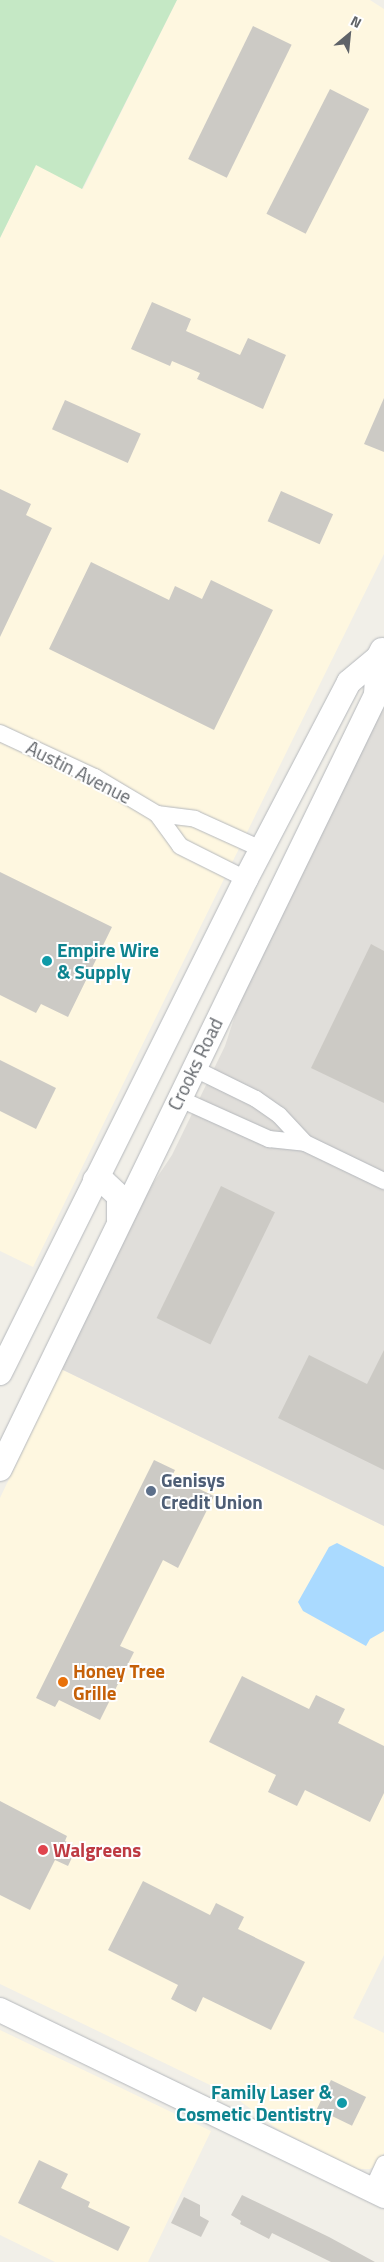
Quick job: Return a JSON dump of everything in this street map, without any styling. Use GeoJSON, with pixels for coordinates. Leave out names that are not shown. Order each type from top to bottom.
{"type":"FeatureCollection","features":[{"type":"Feature","properties":{"kind":"main road","name":"Crooks Road"},"geometry":{"type":"LineString","coordinates":[[0,1373],[246,879],[350,682],[381,652]]}},
{"type":"Feature","properties":{"kind":"main road","name":"Crooks Road"},"geometry":{"type":"LineString","coordinates":[[0,1469],[178,1098],[376,695],[381,652]]}},
{"type":"Feature","properties":{"kind":"main road"},"geometry":{"type":"LineString","coordinates":[[262,849],[277,864],[276,900]]}},
{"type":"Feature","properties":{"kind":"main road"},"geometry":{"type":"LineString","coordinates":[[160,1049],[161,1083],[178,1098]]}},
{"type":"Feature","properties":{"kind":"main road"},"geometry":{"type":"LineString","coordinates":[[95,1180],[105,1182],[119,1196],[119,1221]]}},
{"type":"Feature","properties":{"kind":"main road"},"geometry":{"type":"LineString","coordinates":[[0,2010],[378,2193]]}},
{"type":"Feature","properties":{"kind":"street","name":"Austin Avenue"},"geometry":{"type":"LineString","coordinates":[[0,733],[95,777],[157,814],[195,819],[262,849]]}},
{"type":"Feature","properties":{"kind":"street","name":"Austin Avenue"},"geometry":{"type":"LineString","coordinates":[[157,814],[180,846],[246,879]]}},
{"type":"Feature","properties":{"kind":"street"},"geometry":{"type":"LineString","coordinates":[[193,1068],[256,1099],[279,1115],[305,1143]]}},
{"type":"Feature","properties":{"kind":"street"},"geometry":{"type":"LineString","coordinates":[[178,1098],[269,1138],[305,1143],[384,1181]]}},
{"type":"Feature","properties":{"kind":"street"},"geometry":{"type":"LineString","coordinates":[[378,2193],[384,2164]]}},
{"type":"Feature","properties":{"kind":"shaded area"},"geometry":{"type":"Polygon","coordinates":[[[177,0],[370,0],[384,9],[384,554],[33,1267],[0,1251],[0,238],[36,164],[83,189],[177,0]]]}},
{"type":"Feature","properties":{"kind":"shaded area"},"geometry":{"type":"Polygon","coordinates":[[[384,703],[384,1526],[61,1369],[146,1194],[172,1155],[225,1046],[241,997],[384,703]]]}},
{"type":"Feature","properties":{"kind":"shaded area"},"geometry":{"type":"Polygon","coordinates":[[[61,1369],[384,1526],[384,1955],[353,2018],[384,2033],[384,2153],[378,2164],[370,2169],[357,2169],[277,2129],[235,2097],[0,1984],[0,1498],[61,1369]]]}},
{"type":"Feature","properties":{"kind":"shaded area"},"geometry":{"type":"Polygon","coordinates":[[[0,2030],[211,2131],[148,2262],[55,2262],[0,2235],[0,2030]]]}},
{"type":"Feature","properties":{"kind":"green space"},"geometry":{"type":"Polygon","coordinates":[[[0,0],[177,0],[82,189],[36,165],[0,238],[0,0]]]}},
{"type":"Feature","properties":{"kind":"water"},"geometry":{"type":"Polygon","coordinates":[[[337,1543],[384,1567],[384,1631],[370,1639],[366,1646],[303,1611],[298,1602],[329,1547],[337,1543]]]}},
{"type":"Feature","properties":{"kind":"building"},"geometry":{"type":"Polygon","coordinates":[[[253,26],[292,45],[227,178],[188,159],[253,26]]]}},
{"type":"Feature","properties":{"kind":"building"},"geometry":{"type":"Polygon","coordinates":[[[330,89],[369,109],[306,234],[266,214],[330,89]]]}},
{"type":"Feature","properties":{"kind":"building"},"geometry":{"type":"Polygon","coordinates":[[[152,302],[191,319],[186,331],[240,355],[248,338],[286,355],[263,409],[197,379],[200,373],[172,361],[170,366],[131,349],[152,302]]]}},
{"type":"Feature","properties":{"kind":"building"},"geometry":{"type":"Polygon","coordinates":[[[384,398],[384,452],[364,444],[384,398]]]}},
{"type":"Feature","properties":{"kind":"building"},"geometry":{"type":"Polygon","coordinates":[[[65,400],[141,434],[128,463],[52,429],[65,400]]]}},
{"type":"Feature","properties":{"kind":"building"},"geometry":{"type":"Polygon","coordinates":[[[0,489],[31,504],[26,515],[52,528],[0,637],[0,489]]]}},
{"type":"Feature","properties":{"kind":"building"},"geometry":{"type":"Polygon","coordinates":[[[281,491],[333,514],[320,544],[268,521],[281,491]]]}},
{"type":"Feature","properties":{"kind":"building"},"geometry":{"type":"Polygon","coordinates":[[[91,562],[169,600],[175,586],[202,599],[211,580],[273,610],[214,730],[49,649],[91,562]]]}},
{"type":"Feature","properties":{"kind":"building","name":"Empire Wire & Supply"},"geometry":{"type":"Polygon","coordinates":[[[0,872],[112,927],[68,1017],[41,1004],[36,1013],[0,995],[0,872]]]}},
{"type":"Feature","properties":{"kind":"building"},"geometry":{"type":"Polygon","coordinates":[[[371,944],[384,951],[384,1103],[311,1068],[371,944]]]}},
{"type":"Feature","properties":{"kind":"building"},"geometry":{"type":"Polygon","coordinates":[[[0,1060],[56,1088],[36,1129],[0,1111],[0,1060]]]}},
{"type":"Feature","properties":{"kind":"building"},"geometry":{"type":"Polygon","coordinates":[[[221,1186],[275,1212],[210,1344],[157,1318],[221,1186]]]}},
{"type":"Feature","properties":{"kind":"building"},"geometry":{"type":"Polygon","coordinates":[[[384,1350],[384,1470],[278,1418],[309,1355],[367,1384],[384,1350]]]}},
{"type":"Feature","properties":{"kind":"building"},"geometry":{"type":"Polygon","coordinates":[[[154,1460],[175,1470],[172,1476],[214,1496],[178,1568],[163,1560],[120,1646],[134,1652],[100,1720],[59,1700],[55,1707],[36,1698],[154,1460]]]}},
{"type":"Feature","properties":{"kind":"building"},"geometry":{"type":"Polygon","coordinates":[[[242,1676],[309,1709],[316,1695],[345,1709],[338,1723],[384,1746],[384,1793],[370,1822],[305,1790],[297,1806],[268,1792],[276,1775],[209,1742],[242,1676]]]}},
{"type":"Feature","properties":{"kind":"building","name":"Walgreens"},"geometry":{"type":"Polygon","coordinates":[[[0,1801],[67,1836],[65,1841],[77,1847],[68,1866],[55,1860],[30,1910],[0,1895],[0,1801]]]}},
{"type":"Feature","properties":{"kind":"building"},"geometry":{"type":"Polygon","coordinates":[[[143,1881],[210,1915],[216,1903],[244,1917],[238,1929],[305,1962],[271,2030],[203,1997],[196,2012],[171,1999],[178,1985],[108,1950],[143,1881]]]}},
{"type":"Feature","properties":{"kind":"building","name":"Family Laser & Cosmetic Dentistry"},"geometry":{"type":"Polygon","coordinates":[[[331,2080],[366,2097],[352,2126],[317,2109],[331,2080]]]}},
{"type":"Feature","properties":{"kind":"building"},"geometry":{"type":"Polygon","coordinates":[[[39,2160],[68,2174],[61,2188],[90,2202],[88,2207],[130,2227],[118,2251],[18,2203],[39,2160]]]}},
{"type":"Feature","properties":{"kind":"building"},"geometry":{"type":"Polygon","coordinates":[[[242,2195],[329,2237],[375,2262],[331,2262],[272,2233],[269,2239],[240,2224],[241,2221],[231,2215],[242,2195]]]}},
{"type":"Feature","properties":{"kind":"building"},"geometry":{"type":"Polygon","coordinates":[[[184,2197],[200,2205],[200,2216],[209,2221],[201,2237],[171,2223],[184,2197]]]}},
{"type":"Feature","properties":{"kind":"place","name":"Empire Wire & Supply"},"geometry":{"type":"Point","coordinates":[47,961]}},
{"type":"Feature","properties":{"kind":"place","name":"Genisys Credit Union"},"geometry":{"type":"Point","coordinates":[151,1491]}},
{"type":"Feature","properties":{"kind":"place","name":"Honey Tree Grille"},"geometry":{"type":"Point","coordinates":[63,1682]}},
{"type":"Feature","properties":{"kind":"place","name":"Walgreens"},"geometry":{"type":"Point","coordinates":[43,1850]}},
{"type":"Feature","properties":{"kind":"place","name":"Family Laser & Cosmetic Dentistry"},"geometry":{"type":"Point","coordinates":[342,2103]}}]}
